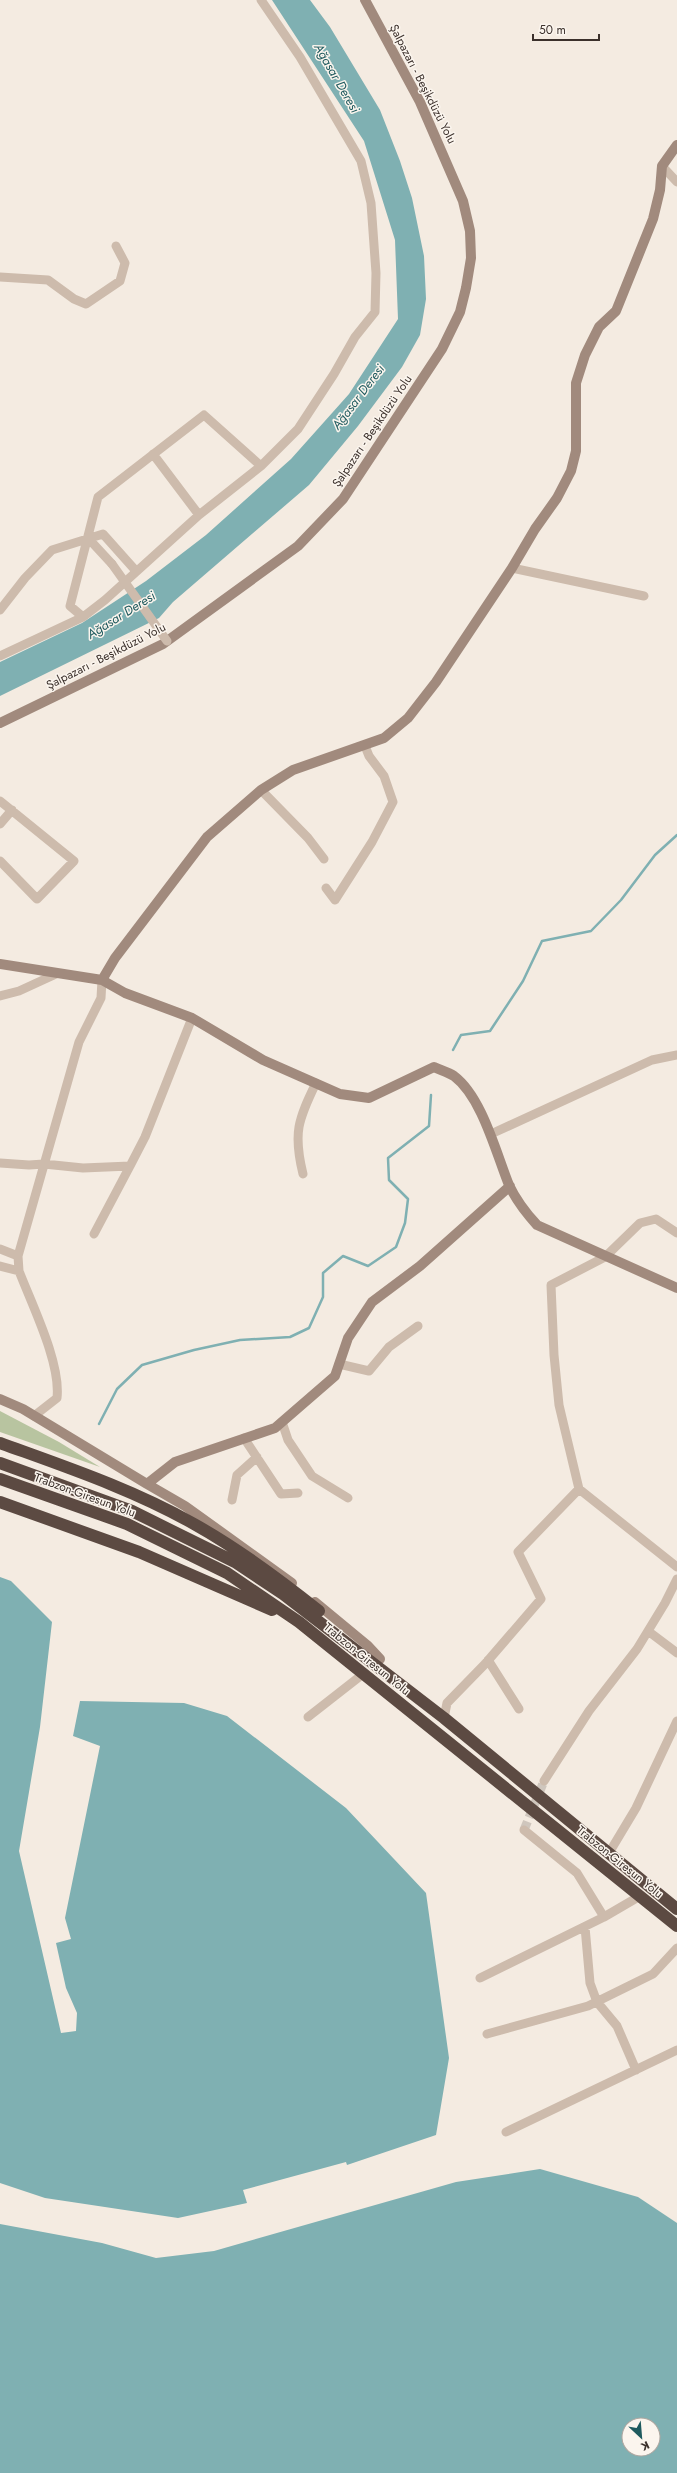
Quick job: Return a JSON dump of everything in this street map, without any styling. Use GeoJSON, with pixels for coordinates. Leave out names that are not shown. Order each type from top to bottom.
{"type":"FeatureCollection","features":[{"type":"Feature","properties":{"kind":"highway"},"geometry":{"type":"LineString","coordinates":[[0,1443],[92,1476],[194,1524],[268,1571],[407,1681],[444,1718]]}},
{"type":"Feature","properties":{"kind":"highway","name":"Trabzon-Giresun Yolu"},"geometry":{"type":"LineString","coordinates":[[0,1463],[132,1511],[235,1562],[289,1598],[444,1718],[677,1909]]}},
{"type":"Feature","properties":{"kind":"highway","name":"Trabzon-Giresun Yolu"},"geometry":{"type":"LineString","coordinates":[[0,1479],[127,1524],[227,1573],[299,1622],[677,1926]]}},
{"type":"Feature","properties":{"kind":"highway"},"geometry":{"type":"LineString","coordinates":[[0,1502],[139,1552],[299,1622]]}},
{"type":"Feature","properties":{"kind":"street"},"geometry":{"type":"LineString","coordinates":[[0,656],[83,617],[199,515],[261,466],[298,429],[334,374],[355,337],[375,312],[376,273],[371,203],[361,161],[300,57],[261,0]]}},
{"type":"Feature","properties":{"kind":"street","name":"Şalpazarı - Beşikdüzü Yolu"},"geometry":{"type":"LineString","coordinates":[[0,723],[167,641],[298,546],[343,498],[442,349],[460,312],[470,258],[470,231],[463,201],[420,102],[365,0]]}},
{"type":"Feature","properties":{"kind":"street"},"geometry":{"type":"LineString","coordinates":[[34,1416],[57,1398],[58,1386],[54,1362],[19,1271],[18,1256],[79,1042],[101,998],[102,980],[115,958],[207,836],[261,790],[293,770],[365,746],[384,738],[408,718],[436,682],[512,568],[572,472],[576,451],[576,383],[585,355],[600,327],[616,311],[644,244],[660,190],[662,166],[677,145]]}},
{"type":"Feature","properties":{"kind":"street"},"geometry":{"type":"LineString","coordinates":[[662,166],[677,182]]}},
{"type":"Feature","properties":{"kind":"street"},"geometry":{"type":"LineString","coordinates":[[0,277],[48,280],[74,299],[86,304],[120,281],[125,263],[116,246]]}},
{"type":"Feature","properties":{"kind":"street"},"geometry":{"type":"LineString","coordinates":[[83,617],[70,606],[98,497],[204,416],[261,466]]}},
{"type":"Feature","properties":{"kind":"street"},"geometry":{"type":"LineString","coordinates":[[153,454],[199,515]]}},
{"type":"Feature","properties":{"kind":"street"},"geometry":{"type":"LineString","coordinates":[[0,610],[24,578],[52,550],[88,538],[103,534],[136,571]]}},
{"type":"Feature","properties":{"kind":"street"},"geometry":{"type":"LineString","coordinates":[[88,538],[112,564],[167,641]]}},
{"type":"Feature","properties":{"kind":"street"},"geometry":{"type":"LineString","coordinates":[[512,568],[644,596]]}},
{"type":"Feature","properties":{"kind":"street"},"geometry":{"type":"LineString","coordinates":[[326,888],[335,900],[372,842],[393,802],[384,776],[369,756],[365,746]]}},
{"type":"Feature","properties":{"kind":"street"},"geometry":{"type":"LineString","coordinates":[[261,790],[308,838],[324,859]]}},
{"type":"Feature","properties":{"kind":"street"},"geometry":{"type":"LineString","coordinates":[[0,801],[74,861],[37,899],[0,861]]}},
{"type":"Feature","properties":{"kind":"street"},"geometry":{"type":"LineString","coordinates":[[0,824],[12,810]]}},
{"type":"Feature","properties":{"kind":"street"},"geometry":{"type":"LineString","coordinates":[[0,964],[56,974],[102,980],[125,993],[192,1018],[263,1060],[340,1094],[369,1098],[434,1067],[454,1077],[475,1102],[491,1134],[510,1186],[524,1211],[537,1225],[605,1257],[677,1288]]}},
{"type":"Feature","properties":{"kind":"street"},"geometry":{"type":"LineString","coordinates":[[0,996],[19,992],[56,974]]}},
{"type":"Feature","properties":{"kind":"street"},"geometry":{"type":"LineString","coordinates":[[94,1234],[145,1137],[192,1018]]}},
{"type":"Feature","properties":{"kind":"street"},"geometry":{"type":"LineString","coordinates":[[491,1134],[652,1060],[677,1055]]}},
{"type":"Feature","properties":{"kind":"street"},"geometry":{"type":"LineString","coordinates":[[303,1174],[297,1148],[297,1131],[307,1101],[316,1083]]}},
{"type":"Feature","properties":{"kind":"street"},"geometry":{"type":"LineString","coordinates":[[0,1163],[29,1165],[44,1164],[83,1168],[130,1166]]}},
{"type":"Feature","properties":{"kind":"street"},"geometry":{"type":"LineString","coordinates":[[146,1484],[175,1462],[275,1428],[335,1376],[348,1338],[372,1302],[420,1266],[510,1186]]}},
{"type":"Feature","properties":{"kind":"street"},"geometry":{"type":"LineString","coordinates":[[677,1233],[656,1220],[640,1223],[605,1257],[551,1285],[554,1354],[559,1405],[579,1489],[677,1567]]}},
{"type":"Feature","properties":{"kind":"street"},"geometry":{"type":"LineString","coordinates":[[0,1249],[18,1256]]}},
{"type":"Feature","properties":{"kind":"street"},"geometry":{"type":"LineString","coordinates":[[0,1266],[19,1271]]}},
{"type":"Feature","properties":{"kind":"street"},"geometry":{"type":"LineString","coordinates":[[339,1364],[370,1371],[389,1347],[418,1326]]}},
{"type":"Feature","properties":{"kind":"street"},"geometry":{"type":"LineString","coordinates":[[0,1392],[22,1409]]}},
{"type":"Feature","properties":{"kind":"street"},"geometry":{"type":"LineString","coordinates":[[0,1398],[34,1416],[184,1506],[276,1570],[367,1645],[380,1659]]}},
{"type":"Feature","properties":{"kind":"street"},"geometry":{"type":"LineString","coordinates":[[282,1422],[288,1440],[312,1476],[348,1498]]}},
{"type":"Feature","properties":{"kind":"street"},"geometry":{"type":"LineString","coordinates":[[244,1438],[281,1494],[298,1493]]}},
{"type":"Feature","properties":{"kind":"street"},"geometry":{"type":"LineString","coordinates":[[232,1500],[237,1475],[257,1457]]}},
{"type":"Feature","properties":{"kind":"street"},"geometry":{"type":"LineString","coordinates":[[444,1718],[447,1703],[488,1660],[541,1599],[518,1552],[579,1489]]}},
{"type":"Feature","properties":{"kind":"street"},"geometry":{"type":"LineString","coordinates":[[544,1781],[589,1711],[637,1649],[677,1579]]}},
{"type":"Feature","properties":{"kind":"street"},"geometry":{"type":"LineString","coordinates":[[648,1631],[677,1652]]}},
{"type":"Feature","properties":{"kind":"street"},"geometry":{"type":"LineString","coordinates":[[488,1660],[518,1709]]}},
{"type":"Feature","properties":{"kind":"street"},"geometry":{"type":"LineString","coordinates":[[308,1717],[363,1674]]}},
{"type":"Feature","properties":{"kind":"street"},"geometry":{"type":"LineString","coordinates":[[609,1853],[636,1808],[677,1721]]}},
{"type":"Feature","properties":{"kind":"street"},"geometry":{"type":"LineString","coordinates":[[524,1830],[577,1873],[604,1918]]}},
{"type":"Feature","properties":{"kind":"street"},"geometry":{"type":"LineString","coordinates":[[480,1978],[604,1918],[640,1896]]}},
{"type":"Feature","properties":{"kind":"street"},"geometry":{"type":"LineString","coordinates":[[585,1927],[590,1983],[597,2002],[617,2026],[636,2070]]}},
{"type":"Feature","properties":{"kind":"street"},"geometry":{"type":"LineString","coordinates":[[487,2034],[588,2006],[597,2002],[653,1974],[677,1948]]}},
{"type":"Feature","properties":{"kind":"street"},"geometry":{"type":"LineString","coordinates":[[506,2132],[677,2050]]}},
{"type":"Feature","properties":{"kind":"green space"},"geometry":{"type":"Polygon","coordinates":[[[0,1411],[59,1442],[100,1467],[0,1432],[0,1411]]]}},
{"type":"Feature","properties":{"kind":"water","name":"Ağasar Deresi"},"geometry":{"type":"Polygon","coordinates":[[[272,0],[310,0],[330,27],[380,110],[400,161],[412,198],[424,256],[426,299],[420,335],[402,367],[358,426],[309,485],[173,602],[159,618],[0,696],[0,662],[82,623],[146,581],[206,535],[291,459],[349,394],[398,319],[395,240],[364,141],[272,0]]]}},
{"type":"Feature","properties":{"kind":"water"},"geometry":{"type":"Polygon","coordinates":[[[0,1577],[11,1581],[52,1622],[40,1727],[19,1851],[61,2033],[76,2031],[77,2013],[66,1988],[56,1943],[71,1939],[65,1918],[100,1746],[73,1736],[80,1701],[184,1703],[227,1716],[346,1808],[426,1893],[449,2058],[436,2135],[347,2165],[346,2162],[243,2190],[247,2203],[178,2218],[45,2198],[0,2183],[0,1577]]]}},
{"type":"Feature","properties":{"kind":"water"},"geometry":{"type":"Polygon","coordinates":[[[540,2169],[638,2197],[677,2223],[677,2473],[0,2473],[0,2224],[102,2243],[156,2258],[214,2251],[456,2182],[540,2169]]]}},
{"type":"Feature","properties":{"kind":"waterway"},"geometry":{"type":"LineString","coordinates":[[453,1050],[461,1035],[490,1031],[523,981],[542,941],[591,931],[621,900],[655,855],[677,835]]}},
{"type":"Feature","properties":{"kind":"waterway"},"geometry":{"type":"LineString","coordinates":[[99,1424],[117,1389],[142,1365],[194,1350],[240,1340],[290,1337],[309,1328],[323,1297],[323,1273],[343,1256],[368,1266],[396,1247],[405,1223],[408,1199],[389,1180],[388,1158],[429,1126],[431,1095]]}},
{"type":"Feature","properties":{"kind":"tunnel"},"geometry":{"type":"LineString","coordinates":[[524,1830],[544,1781]]}}]}
